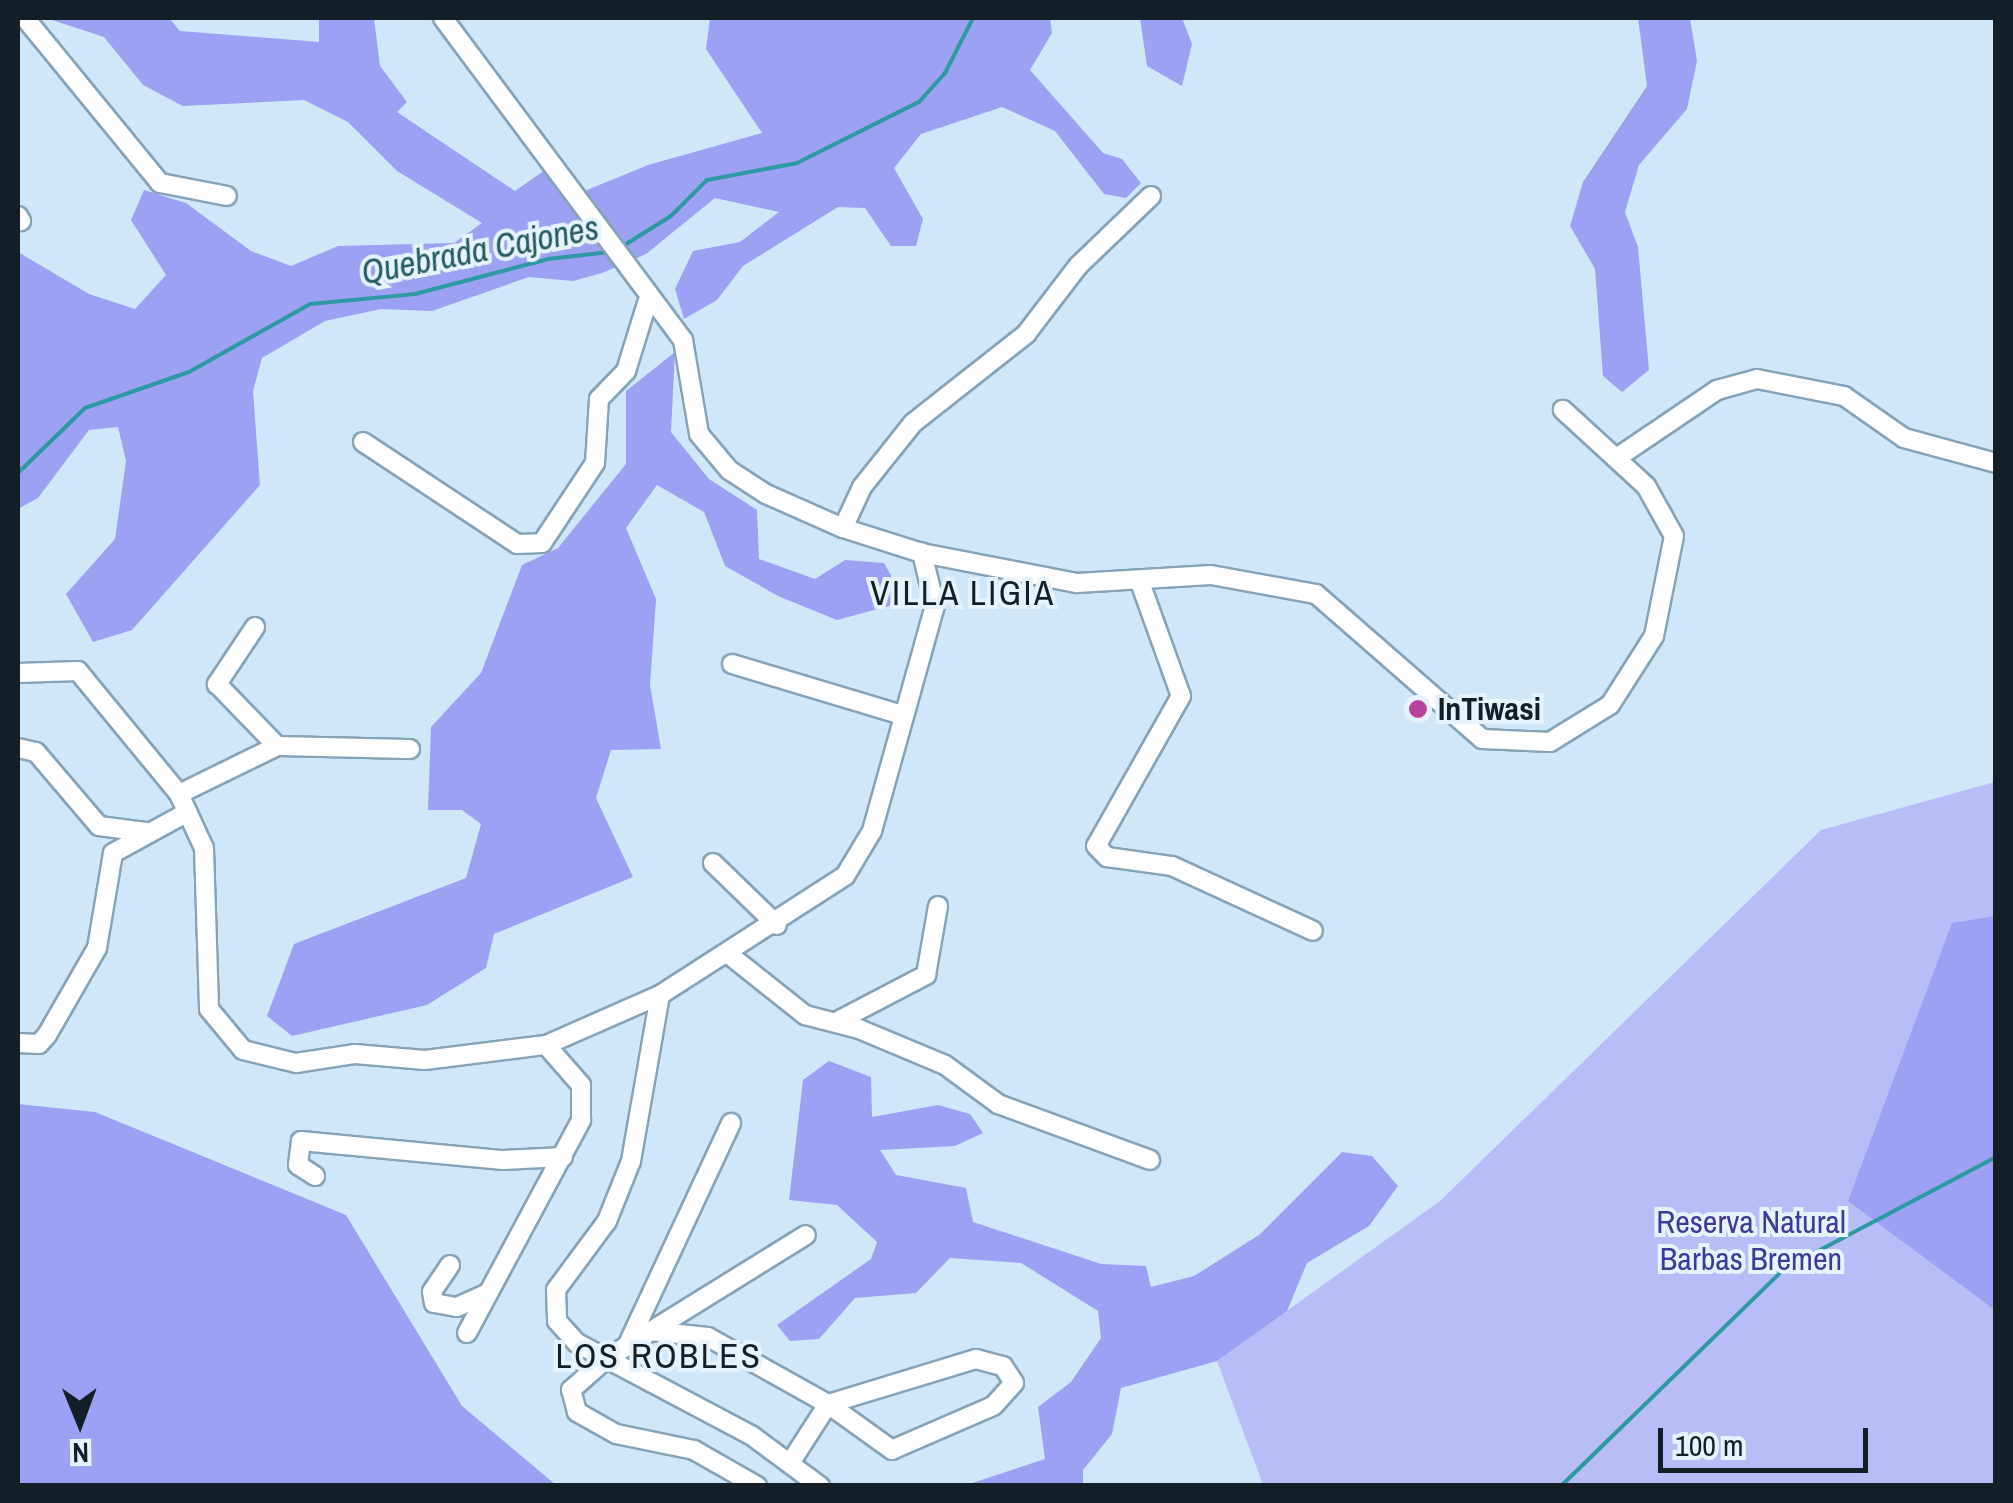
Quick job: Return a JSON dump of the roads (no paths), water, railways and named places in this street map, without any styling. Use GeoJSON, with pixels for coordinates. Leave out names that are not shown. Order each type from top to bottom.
{"type":"FeatureCollection","features":[{"type":"Feature","properties":{"kind":"street"},"geometry":{"type":"LineString","coordinates":[[25,18],[160,183],[226,196]]}},
{"type":"Feature","properties":{"kind":"street"},"geometry":{"type":"LineString","coordinates":[[443,18],[690,358],[689,414],[698,434],[754,486],[843,528],[922,553],[1077,583],[1141,585],[1211,575],[1316,594],[1482,739],[1550,742],[1610,704],[1654,636],[1674,536],[1618,456],[1563,410]]}},
{"type":"Feature","properties":{"kind":"street"},"geometry":{"type":"LineString","coordinates":[[843,528],[862,487],[913,423],[1026,334],[1078,266],[1151,196]]}},
{"type":"Feature","properties":{"kind":"street"},"geometry":{"type":"LineString","coordinates":[[363,442],[517,544],[542,544],[596,463],[599,399],[626,371],[648,300]]}},
{"type":"Feature","properties":{"kind":"street"},"geometry":{"type":"LineString","coordinates":[[1618,456],[1717,390],[1757,379],[1844,396],[1904,438],[1996,463]]}},
{"type":"Feature","properties":{"kind":"street"},"geometry":{"type":"LineString","coordinates":[[18,673],[78,671],[183,803],[204,848],[209,1009],[242,1050],[296,1062],[356,1054],[425,1060],[546,1046],[660,995],[777,924],[845,876],[863,846],[934,606],[922,553]]}},
{"type":"Feature","properties":{"kind":"street"},"geometry":{"type":"LineString","coordinates":[[1141,585],[1181,696],[1096,846],[1106,857],[1172,866],[1313,931]]}},
{"type":"Feature","properties":{"kind":"street"},"geometry":{"type":"LineString","coordinates":[[255,628],[218,684],[277,746]]}},
{"type":"Feature","properties":{"kind":"street"},"geometry":{"type":"LineString","coordinates":[[732,664],[902,714]]}},
{"type":"Feature","properties":{"kind":"street"},"geometry":{"type":"LineString","coordinates":[[18,1043],[38,1044],[47,1035],[97,948],[113,853],[152,832],[183,803],[277,746],[410,750]]}},
{"type":"Feature","properties":{"kind":"street"},"geometry":{"type":"LineString","coordinates":[[18,748],[36,752],[99,826],[152,832]]}},
{"type":"Feature","properties":{"kind":"street"},"geometry":{"type":"LineString","coordinates":[[713,863],[777,924]]}},
{"type":"Feature","properties":{"kind":"street"},"geometry":{"type":"LineString","coordinates":[[836,1022],[926,975],[938,906]]}},
{"type":"Feature","properties":{"kind":"street"},"geometry":{"type":"LineString","coordinates":[[727,953],[785,1003],[945,1065],[998,1104],[1150,1160]]}},
{"type":"Feature","properties":{"kind":"street"},"geometry":{"type":"LineString","coordinates":[[660,995],[630,1161],[607,1221],[566,1269],[552,1304],[577,1343],[792,1460],[820,1486]]}},
{"type":"Feature","properties":{"kind":"street"},"geometry":{"type":"LineString","coordinates":[[467,1333],[484,1294],[582,1120],[580,1085],[546,1046]]}},
{"type":"Feature","properties":{"kind":"street"},"geometry":{"type":"LineString","coordinates":[[628,1345],[731,1122]]}},
{"type":"Feature","properties":{"kind":"street"},"geometry":{"type":"LineString","coordinates":[[315,1176],[298,1165],[302,1141],[503,1160],[563,1157]]}},
{"type":"Feature","properties":{"kind":"street"},"geometry":{"type":"LineString","coordinates":[[756,1486],[694,1450],[616,1434],[578,1412],[571,1390],[606,1359],[806,1235]]}},
{"type":"Feature","properties":{"kind":"street"},"geometry":{"type":"LineString","coordinates":[[450,1265],[432,1292],[434,1303],[456,1308],[484,1294]]}},
{"type":"Feature","properties":{"kind":"street"},"geometry":{"type":"LineString","coordinates":[[651,1331],[708,1337],[828,1404],[892,1450],[993,1406],[1014,1382],[1004,1366],[976,1359],[828,1404],[792,1460]]}},
{"type":"Feature","properties":{"kind":"waterway","name":"Quebrada Cajones"},"geometry":{"type":"LineString","coordinates":[[623,246],[671,216],[707,180],[797,163],[919,102],[945,73],[973,18]]}},
{"type":"Feature","properties":{"kind":"waterway","name":"Quebrada Cajones"},"geometry":{"type":"LineString","coordinates":[[18,473],[85,408],[189,372],[310,304],[415,294],[548,259],[610,252]]}},
{"type":"Feature","properties":{"kind":"waterway"},"geometry":{"type":"LineString","coordinates":[[1561,1486],[1784,1269],[1996,1157]]}},
{"type":"Feature","properties":{"kind":"place","name":"InTiwasi"},"geometry":{"type":"Point","coordinates":[1418,709]}},
{"type":"Feature","properties":{"kind":"district","name":"VILLA LIGIA"},"geometry":{"type":"Point","coordinates":[963,593]}},
{"type":"Feature","properties":{"kind":"district","name":"LOS ROBLES"},"geometry":{"type":"Point","coordinates":[659,1356]}},
{"type":"Feature","properties":{"kind":"park label","name":"Reserva Natural Barbas Bremen"},"geometry":{"type":"Point","coordinates":[1751,1242]}}]}
